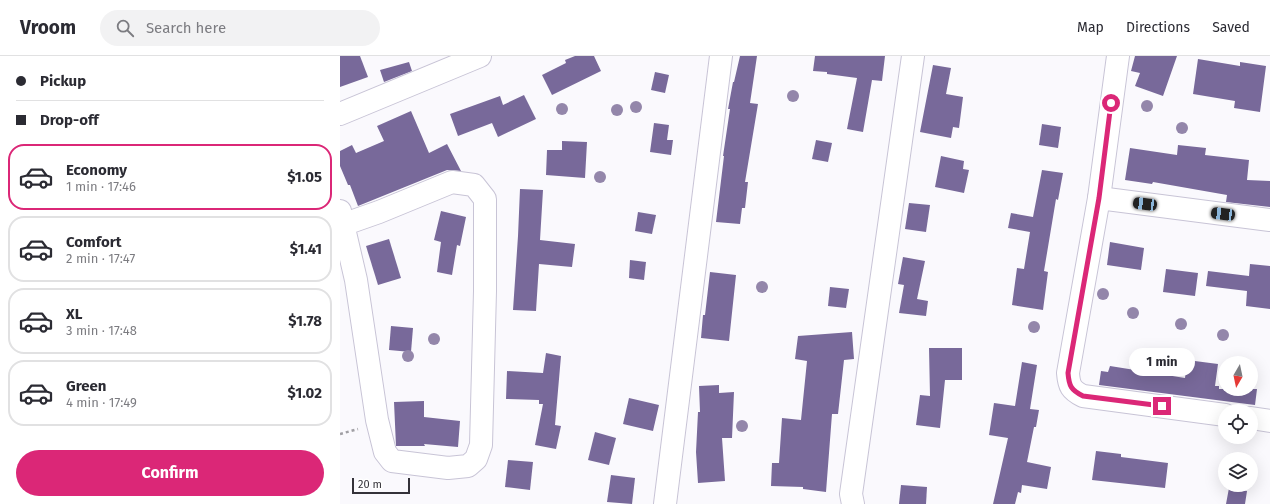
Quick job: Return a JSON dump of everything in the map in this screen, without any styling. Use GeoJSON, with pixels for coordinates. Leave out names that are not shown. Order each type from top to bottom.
{"type":"FeatureCollection","features":[{"type":"Feature","properties":{"kind":"street"},"geometry":{"type":"LineString","coordinates":[[340,114],[480,56]]}},
{"type":"Feature","properties":{"kind":"street"},"geometry":{"type":"LineString","coordinates":[[665,504],[722,56]]}},
{"type":"Feature","properties":{"kind":"street"},"geometry":{"type":"LineString","coordinates":[[853,504],[851,494],[913,56]]}},
{"type":"Feature","properties":{"kind":"street"},"geometry":{"type":"LineString","coordinates":[[1118,56],[1099,198],[1068,373],[1068,384],[1075,392],[1083,396],[1218,414]]}},
{"type":"Feature","properties":{"kind":"street"},"geometry":{"type":"LineString","coordinates":[[452,182],[474,185],[485,200],[481,445],[476,459],[468,466],[448,468],[404,464],[392,461],[385,452],[377,420],[356,280],[341,218],[379,212],[452,182]]}},
{"type":"Feature","properties":{"kind":"street"},"geometry":{"type":"LineString","coordinates":[[1099,198],[1270,220]]}},
{"type":"Feature","properties":{"kind":"street"},"geometry":{"type":"LineString","coordinates":[[1258,419],[1270,421]]}},
{"type":"Feature","properties":{"kind":"building"},"geometry":{"type":"Polygon","coordinates":[[[340,56],[360,56],[368,77],[340,87],[340,56]]]}},
{"type":"Feature","properties":{"kind":"building"},"geometry":{"type":"Polygon","coordinates":[[[575,56],[594,56],[601,71],[552,95],[542,75],[566,63],[565,60],[575,56]]]}},
{"type":"Feature","properties":{"kind":"building"},"geometry":{"type":"Polygon","coordinates":[[[740,56],[757,56],[750,103],[758,104],[745,182],[748,182],[745,208],[742,208],[740,224],[716,222],[730,109],[728,109],[740,56]]]}},
{"type":"Feature","properties":{"kind":"building"},"geometry":{"type":"Polygon","coordinates":[[[815,56],[885,56],[882,81],[872,80],[863,132],[847,129],[857,78],[827,74],[827,72],[813,71],[815,56]]]}},
{"type":"Feature","properties":{"kind":"building"},"geometry":{"type":"Polygon","coordinates":[[[1135,56],[1177,56],[1163,96],[1135,86],[1140,73],[1131,71],[1135,56]]]}},
{"type":"Feature","properties":{"kind":"building"},"geometry":{"type":"Polygon","coordinates":[[[1198,59],[1240,66],[1240,62],[1266,66],[1260,112],[1234,108],[1235,101],[1193,94],[1198,59]]]}},
{"type":"Feature","properties":{"kind":"building"},"geometry":{"type":"Polygon","coordinates":[[[409,62],[412,71],[384,82],[380,70],[409,62]]]}},
{"type":"Feature","properties":{"kind":"building"},"geometry":{"type":"Polygon","coordinates":[[[933,65],[951,68],[946,94],[963,97],[959,128],[953,127],[951,138],[920,132],[933,65]]]}},
{"type":"Feature","properties":{"kind":"building"},"geometry":{"type":"Polygon","coordinates":[[[655,72],[669,75],[665,93],[651,90],[655,72]]]}},
{"type":"Feature","properties":{"kind":"building"},"geometry":{"type":"Polygon","coordinates":[[[524,95],[536,119],[498,137],[492,123],[458,136],[450,114],[500,96],[503,105],[524,95]]]}},
{"type":"Feature","properties":{"kind":"building"},"geometry":{"type":"Polygon","coordinates":[[[411,111],[429,153],[447,144],[461,171],[447,170],[358,206],[350,185],[348,185],[340,166],[340,151],[352,145],[356,153],[384,141],[377,126],[411,111]]]}},
{"type":"Feature","properties":{"kind":"building"},"geometry":{"type":"Polygon","coordinates":[[[654,123],[669,125],[667,140],[673,140],[671,155],[650,152],[654,123]]]}},
{"type":"Feature","properties":{"kind":"building"},"geometry":{"type":"Polygon","coordinates":[[[1042,124],[1061,127],[1058,148],[1039,145],[1042,124]]]}},
{"type":"Feature","properties":{"kind":"building"},"geometry":{"type":"Polygon","coordinates":[[[816,140],[832,143],[828,162],[812,159],[816,140]]]}},
{"type":"Feature","properties":{"kind":"building"},"geometry":{"type":"Polygon","coordinates":[[[562,141],[587,142],[585,178],[546,175],[547,150],[562,150],[562,141]]]}},
{"type":"Feature","properties":{"kind":"building"},"geometry":{"type":"Polygon","coordinates":[[[1178,145],[1206,148],[1205,155],[1249,160],[1247,180],[1270,181],[1270,207],[1226,202],[1227,195],[1153,182],[1152,184],[1125,180],[1130,148],[1177,155],[1178,145]]]}},
{"type":"Feature","properties":{"kind":"building"},"geometry":{"type":"Polygon","coordinates":[[[941,156],[964,161],[963,169],[969,170],[964,193],[935,187],[941,156]]]}},
{"type":"Feature","properties":{"kind":"building"},"geometry":{"type":"Polygon","coordinates":[[[1042,170],[1063,173],[1058,200],[1056,199],[1044,271],[1048,272],[1043,310],[1012,305],[1017,268],[1024,269],[1030,232],[1008,228],[1011,213],[1033,217],[1042,170]]]}},
{"type":"Feature","properties":{"kind":"building"},"geometry":{"type":"Polygon","coordinates":[[[520,189],[543,190],[540,240],[575,244],[572,267],[539,264],[536,311],[513,310],[520,189]]]}},
{"type":"Feature","properties":{"kind":"building"},"geometry":{"type":"Polygon","coordinates":[[[909,203],[930,205],[926,232],[905,229],[909,203]]]}},
{"type":"Feature","properties":{"kind":"building"},"geometry":{"type":"Polygon","coordinates":[[[441,211],[466,217],[460,246],[457,245],[452,275],[437,272],[441,242],[434,240],[441,211]]]}},
{"type":"Feature","properties":{"kind":"building"},"geometry":{"type":"Polygon","coordinates":[[[638,212],[656,215],[652,234],[635,231],[638,212]]]}},
{"type":"Feature","properties":{"kind":"building"},"geometry":{"type":"Polygon","coordinates":[[[389,239],[401,278],[378,285],[366,246],[389,239]]]}},
{"type":"Feature","properties":{"kind":"building"},"geometry":{"type":"Polygon","coordinates":[[[1110,242],[1144,248],[1141,270],[1107,265],[1110,242]]]}},
{"type":"Feature","properties":{"kind":"building"},"geometry":{"type":"Polygon","coordinates":[[[903,257],[925,261],[917,299],[928,301],[926,316],[899,313],[904,285],[898,284],[903,257]]]}},
{"type":"Feature","properties":{"kind":"building"},"geometry":{"type":"Polygon","coordinates":[[[630,260],[646,262],[644,280],[629,278],[630,260]]]}},
{"type":"Feature","properties":{"kind":"building"},"geometry":{"type":"Polygon","coordinates":[[[1250,264],[1270,266],[1270,309],[1246,306],[1247,291],[1206,286],[1208,271],[1249,276],[1250,264]]]}},
{"type":"Feature","properties":{"kind":"building"},"geometry":{"type":"Polygon","coordinates":[[[1166,269],[1198,273],[1195,296],[1163,292],[1166,269]]]}},
{"type":"Feature","properties":{"kind":"building"},"geometry":{"type":"Polygon","coordinates":[[[710,272],[736,275],[729,341],[701,338],[710,272]]]}},
{"type":"Feature","properties":{"kind":"building"},"geometry":{"type":"Polygon","coordinates":[[[830,287],[849,289],[846,308],[828,306],[830,287]]]}},
{"type":"Feature","properties":{"kind":"building"},"geometry":{"type":"Polygon","coordinates":[[[391,326],[413,328],[411,352],[389,350],[391,326]]]}},
{"type":"Feature","properties":{"kind":"building"},"geometry":{"type":"Polygon","coordinates":[[[852,332],[854,359],[844,360],[838,414],[832,414],[826,492],[803,489],[803,487],[771,486],[772,463],[779,463],[782,418],[801,420],[807,361],[795,359],[798,336],[852,332]]]}},
{"type":"Feature","properties":{"kind":"building"},"geometry":{"type":"Polygon","coordinates":[[[929,348],[962,348],[962,380],[945,380],[940,428],[916,425],[920,395],[930,396],[929,348]]]}},
{"type":"Feature","properties":{"kind":"building"},"geometry":{"type":"Polygon","coordinates":[[[546,353],[561,356],[555,425],[561,426],[556,449],[535,445],[543,404],[539,404],[539,400],[506,399],[507,371],[543,373],[546,353]]]}},
{"type":"Feature","properties":{"kind":"building"},"geometry":{"type":"Polygon","coordinates":[[[1187,360],[1218,364],[1215,386],[1218,386],[1218,396],[1256,396],[1255,404],[1099,385],[1101,371],[1108,372],[1110,366],[1185,378],[1187,360]]]}},
{"type":"Feature","properties":{"kind":"building"},"geometry":{"type":"Polygon","coordinates":[[[1022,362],[1037,365],[1030,409],[1039,410],[1027,462],[1051,467],[1047,489],[1022,485],[1021,493],[1018,492],[1015,504],[993,504],[1008,438],[989,435],[994,403],[1015,406],[1022,362]]]}},
{"type":"Feature","properties":{"kind":"building"},"geometry":{"type":"Polygon","coordinates":[[[719,385],[719,393],[734,392],[732,438],[722,438],[725,481],[698,483],[696,452],[698,412],[700,412],[699,386],[719,385]]]}},
{"type":"Feature","properties":{"kind":"building"},"geometry":{"type":"Polygon","coordinates":[[[629,398],[659,405],[653,431],[623,424],[629,398]]]}},
{"type":"Feature","properties":{"kind":"building"},"geometry":{"type":"Polygon","coordinates":[[[424,401],[424,417],[460,421],[458,447],[424,444],[425,446],[396,446],[394,402],[424,401]]]}},
{"type":"Feature","properties":{"kind":"building"},"geometry":{"type":"Polygon","coordinates":[[[595,432],[616,438],[609,465],[588,460],[595,432]]]}},
{"type":"Feature","properties":{"kind":"building"},"geometry":{"type":"Polygon","coordinates":[[[1096,451],[1121,454],[1121,457],[1168,463],[1165,488],[1092,480],[1096,451]]]}},
{"type":"Feature","properties":{"kind":"building"},"geometry":{"type":"Polygon","coordinates":[[[508,460],[533,462],[530,490],[505,487],[508,460]]]}},
{"type":"Feature","properties":{"kind":"building"},"geometry":{"type":"Polygon","coordinates":[[[611,475],[635,478],[632,504],[607,502],[611,475]]]}},
{"type":"Feature","properties":{"kind":"building"},"geometry":{"type":"Polygon","coordinates":[[[901,485],[927,487],[926,504],[899,504],[901,485]]]}},
{"type":"Feature","properties":{"kind":"building"},"geometry":{"type":"Polygon","coordinates":[[[1228,492],[1247,492],[1245,504],[1226,504],[1228,492]]]}},
{"type":"Feature","properties":{"kind":"route"},"geometry":{"type":"LineString","coordinates":[[1111,103],[1099,198],[1068,373],[1068,384],[1075,392],[1083,396],[1162,406]]}}]}
